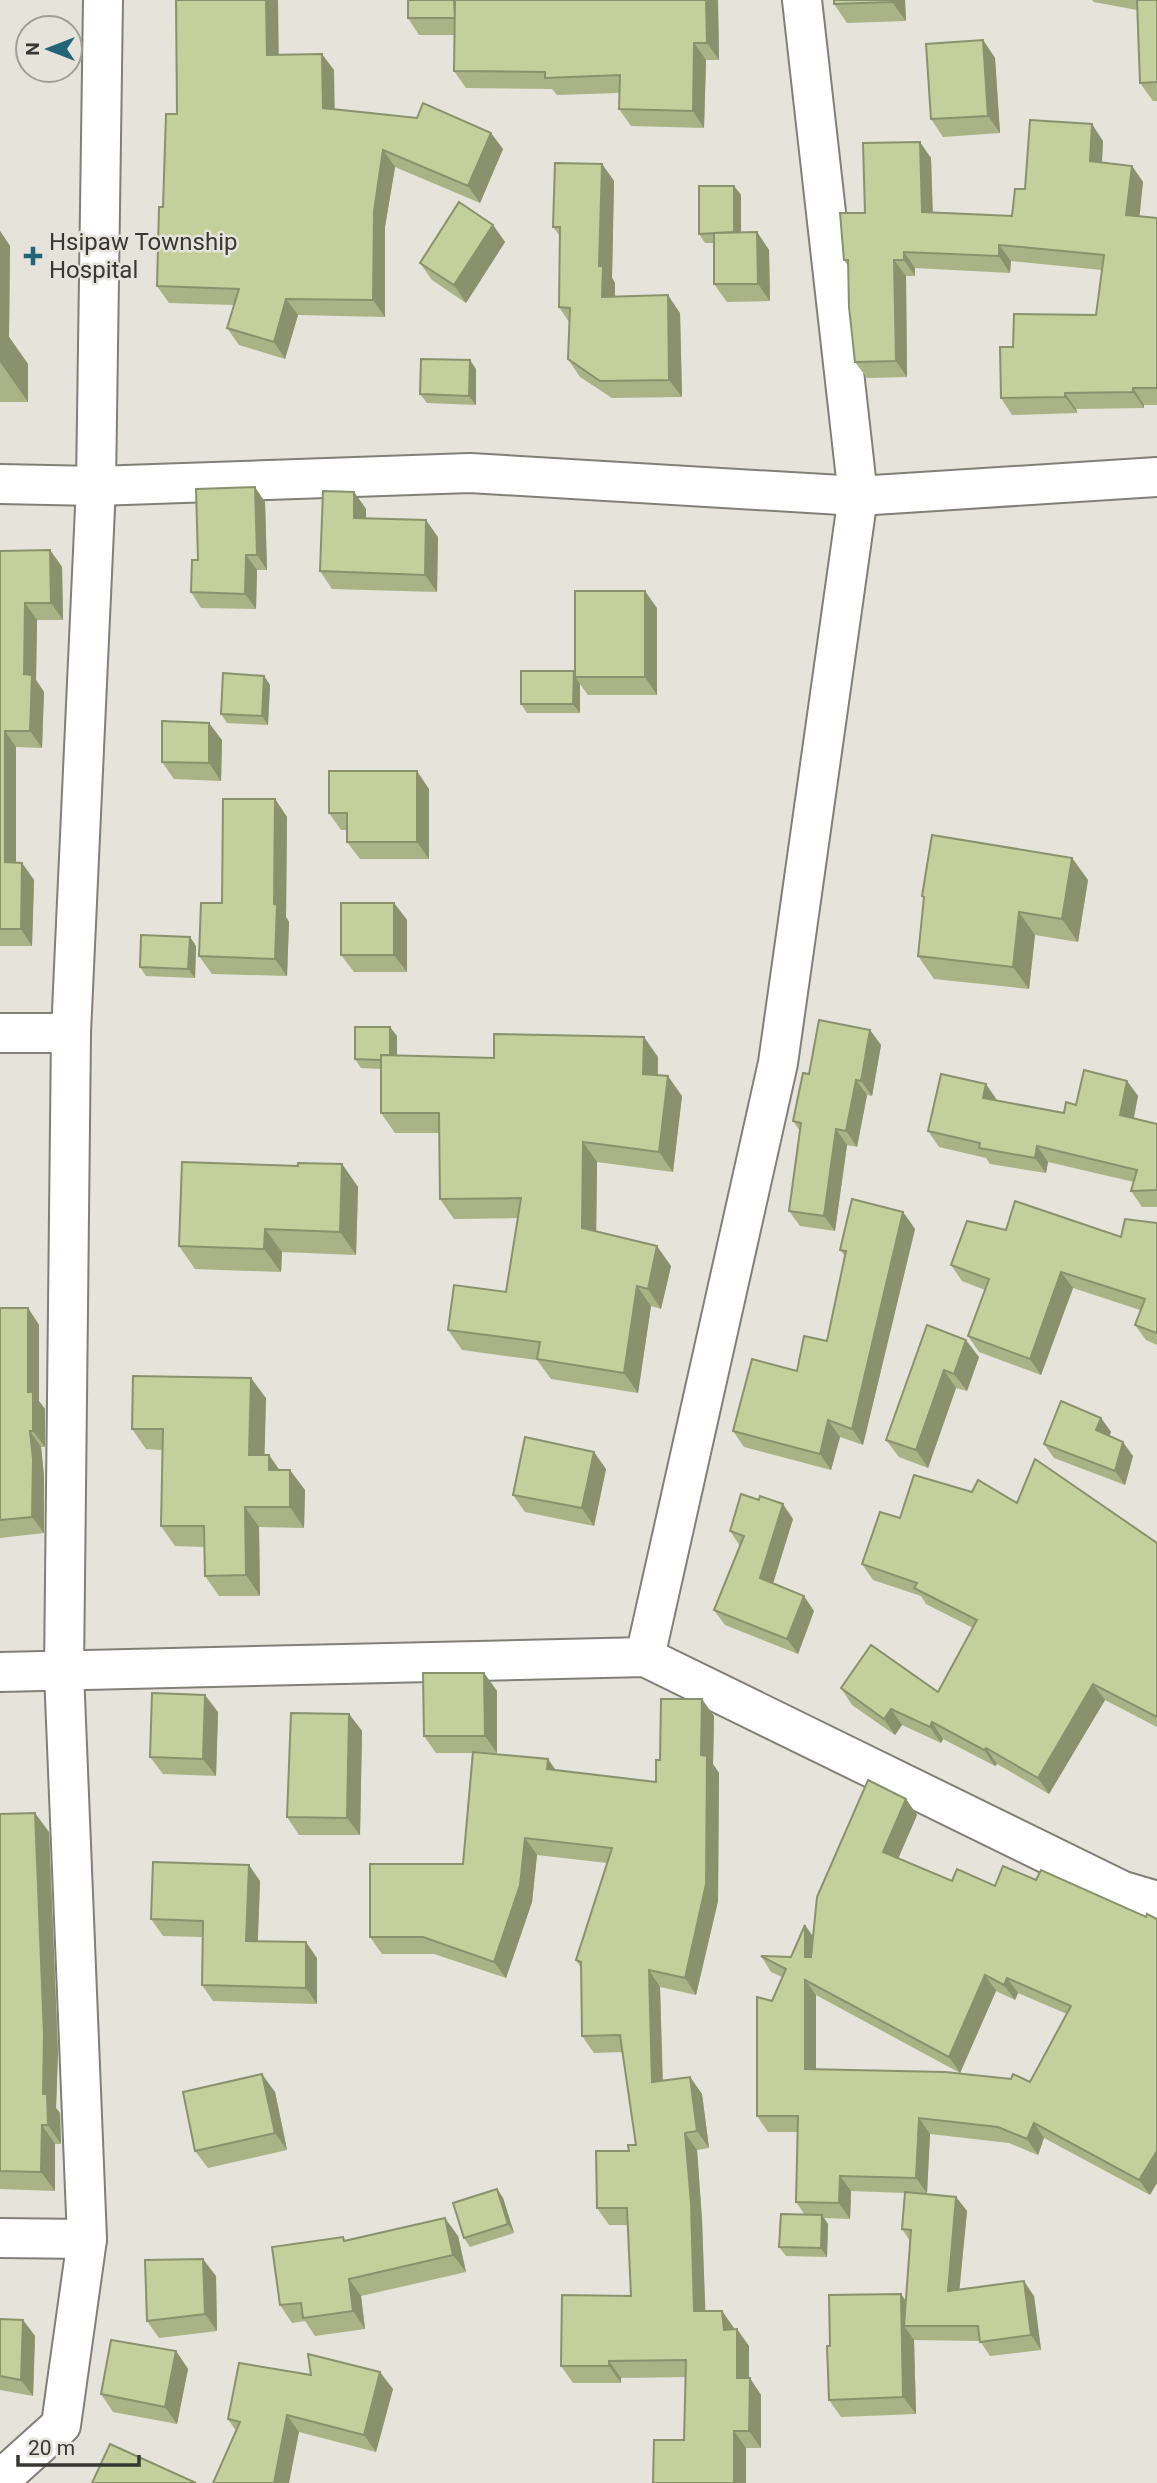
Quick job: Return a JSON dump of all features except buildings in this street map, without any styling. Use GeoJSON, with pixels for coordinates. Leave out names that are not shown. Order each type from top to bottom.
{"type":"FeatureCollection","features":[{"type":"Feature","properties":{"kind":"street"},"geometry":{"type":"LineString","coordinates":[[0,2480],[61,2426],[88,2239],[64,1672],[71,1033],[96,486],[103,0]]}},
{"type":"Feature","properties":{"kind":"street"},"geometry":{"type":"LineString","coordinates":[[645,1657],[778,1063],[858,496],[802,0]]}},
{"type":"Feature","properties":{"kind":"street"},"geometry":{"type":"LineString","coordinates":[[0,484],[96,486],[470,473],[858,496],[1157,477]]}},
{"type":"Feature","properties":{"kind":"street"},"geometry":{"type":"LineString","coordinates":[[0,1033],[71,1033]]}},
{"type":"Feature","properties":{"kind":"street"},"geometry":{"type":"LineString","coordinates":[[0,1672],[645,1657],[1124,1891],[1157,1901]]}},
{"type":"Feature","properties":{"kind":"street"},"geometry":{"type":"LineString","coordinates":[[0,2238],[88,2239]]}},
{"type":"Feature","properties":{"kind":"place","name":"Hsipaw Township Hospital"},"geometry":{"type":"Point","coordinates":[33,256]}}]}
